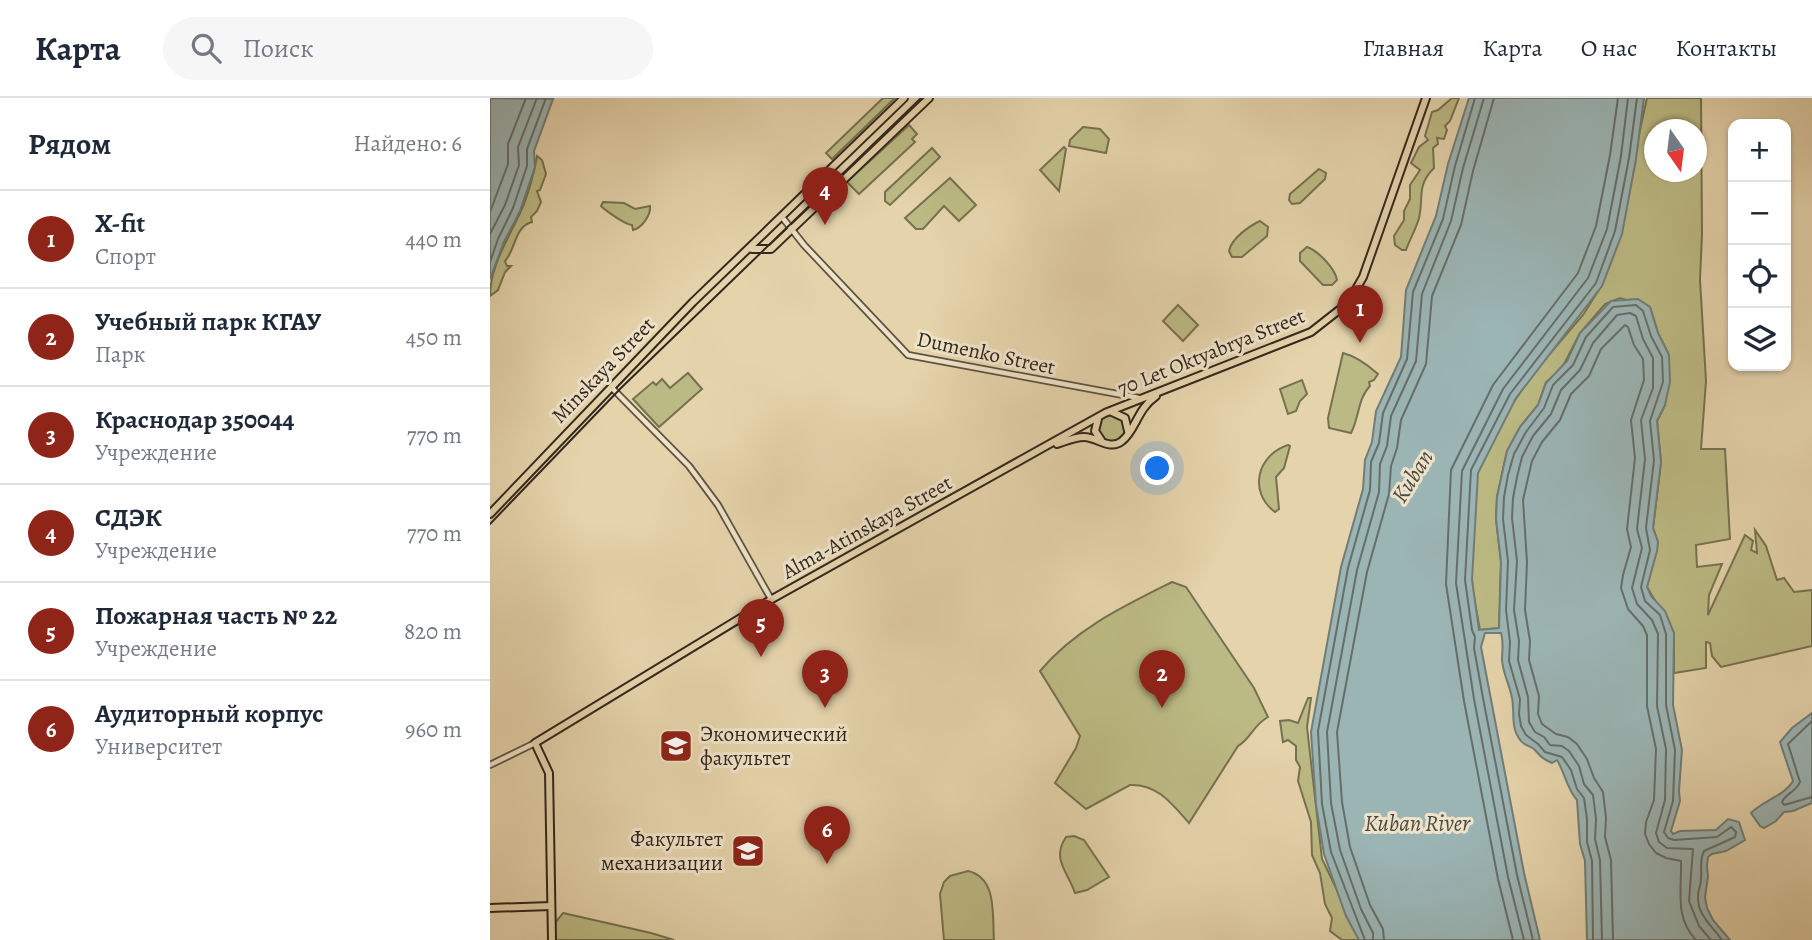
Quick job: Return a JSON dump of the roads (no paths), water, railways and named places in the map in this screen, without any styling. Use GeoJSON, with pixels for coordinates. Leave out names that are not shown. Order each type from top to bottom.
{"type":"FeatureCollection","features":[{"type":"Feature","properties":{"kind":"main road","name":"Minskaya Street"},"geometry":{"type":"LineString","coordinates":[[490,514],[610,386],[904,98]]}},
{"type":"Feature","properties":{"kind":"main road"},"geometry":{"type":"LineString","coordinates":[[745,253],[756,247],[771,249],[929,98]]}},
{"type":"Feature","properties":{"kind":"main road","name":"70 Let Oktyabrya Street"},"geometry":{"type":"LineString","coordinates":[[1114,410],[1311,332],[1348,303],[1371,258],[1426,98]]}},
{"type":"Feature","properties":{"kind":"main road"},"geometry":{"type":"LineString","coordinates":[[761,248],[760,242],[766,233]]}},
{"type":"Feature","properties":{"kind":"main road"},"geometry":{"type":"LineString","coordinates":[[1127,434],[1144,399]]}},
{"type":"Feature","properties":{"kind":"main road"},"geometry":{"type":"LineString","coordinates":[[1114,410],[1125,418],[1127,434]]}},
{"type":"Feature","properties":{"kind":"main road","name":"Alma-Atinskaya Street"},"geometry":{"type":"LineString","coordinates":[[535,743],[772,599],[1114,410]]}},
{"type":"Feature","properties":{"kind":"main road"},"geometry":{"type":"LineString","coordinates":[[1101,416],[1096,423],[1096,432],[1105,443]]}},
{"type":"Feature","properties":{"kind":"main road","name":"Alma-Atinskaya Street"},"geometry":{"type":"LineString","coordinates":[[1044,449],[1080,437],[1117,444],[1127,434]]}},
{"type":"Feature","properties":{"kind":"main road"},"geometry":{"type":"LineString","coordinates":[[535,743],[549,773],[552,940]]}},
{"type":"Feature","properties":{"kind":"main road"},"geometry":{"type":"LineString","coordinates":[[490,908],[551,906]]}},
{"type":"Feature","properties":{"kind":"street","name":"Dumenko Street"},"geometry":{"type":"LineString","coordinates":[[782,217],[804,245],[908,355],[1144,399]]}},
{"type":"Feature","properties":{"kind":"street"},"geometry":{"type":"LineString","coordinates":[[610,386],[654,428],[700,481],[718,505],[772,599]]}},
{"type":"Feature","properties":{"kind":"street"},"geometry":{"type":"LineString","coordinates":[[1114,410],[1121,402],[1116,394]]}},
{"type":"Feature","properties":{"kind":"street","name":"Alma-Atinskaya Street"},"geometry":{"type":"LineString","coordinates":[[490,765],[535,743]]}},
{"type":"Feature","properties":{"kind":"water"},"geometry":{"type":"Polygon","coordinates":[[[490,98],[553,99],[534,151],[535,167],[520,211],[504,242],[490,279],[490,98]]]}},
{"type":"Feature","properties":{"kind":"water","name":"Kuban River"},"geometry":{"type":"Polygon","coordinates":[[[1469,98],[1644,98],[1622,234],[1602,286],[1516,398],[1478,473],[1472,580],[1479,630],[1499,628],[1501,562],[1496,519],[1497,497],[1507,451],[1520,427],[1538,405],[1546,383],[1567,361],[1580,333],[1611,301],[1638,299],[1650,307],[1658,333],[1669,355],[1670,382],[1665,405],[1657,421],[1661,462],[1653,528],[1658,542],[1647,587],[1651,596],[1665,611],[1674,633],[1673,705],[1682,750],[1680,801],[1671,831],[1673,834],[1680,831],[1716,830],[1728,819],[1739,822],[1745,840],[1726,851],[1712,854],[1708,857],[1707,866],[1707,908],[1713,920],[1730,940],[1587,940],[1585,861],[1580,844],[1577,800],[1557,760],[1552,763],[1544,759],[1518,736],[1502,660],[1501,633],[1485,633],[1481,647],[1524,873],[1540,940],[1359,940],[1346,916],[1324,854],[1316,805],[1311,732],[1341,567],[1363,489],[1365,460],[1372,442],[1376,411],[1401,357],[1406,290],[1436,216],[1448,164],[1469,98]]]}},
{"type":"Feature","properties":{"kind":"water"},"geometry":{"type":"Polygon","coordinates":[[[1812,713],[1812,803],[1784,812],[1764,828],[1751,813],[1785,790],[1793,781],[1780,742],[1792,728],[1812,713]]]}},
{"type":"Feature","properties":{"kind":"tram line"},"geometry":{"type":"LineString","coordinates":[[490,524],[621,388],[921,98]]}},
{"type":"Feature","properties":{"kind":"place","name":"СДЭК"},"geometry":{"type":"Point","coordinates":[825,225]}},
{"type":"Feature","properties":{"kind":"place","name":"X-fit"},"geometry":{"type":"Point","coordinates":[1360,343]}},
{"type":"Feature","properties":{"kind":"place","name":"Пожарная часть № 22"},"geometry":{"type":"Point","coordinates":[761,657]}},
{"type":"Feature","properties":{"kind":"place","name":"Краснодар 350044"},"geometry":{"type":"Point","coordinates":[825,708]}},
{"type":"Feature","properties":{"kind":"place","name":"Учебный парк КГАУ"},"geometry":{"type":"Point","coordinates":[1162,708]}},
{"type":"Feature","properties":{"kind":"place","name":"Экономический факультет"},"geometry":{"type":"Point","coordinates":[676,746]}},
{"type":"Feature","properties":{"kind":"place","name":"Факультет механизации"},"geometry":{"type":"Point","coordinates":[748,851]}},
{"type":"Feature","properties":{"kind":"place","name":"Аудиторный корпус"},"geometry":{"type":"Point","coordinates":[827,864]}},
{"type":"Feature","properties":{"kind":"water label","name":"Kuban"},"geometry":{"type":"Point","coordinates":[1412,476]}}]}
